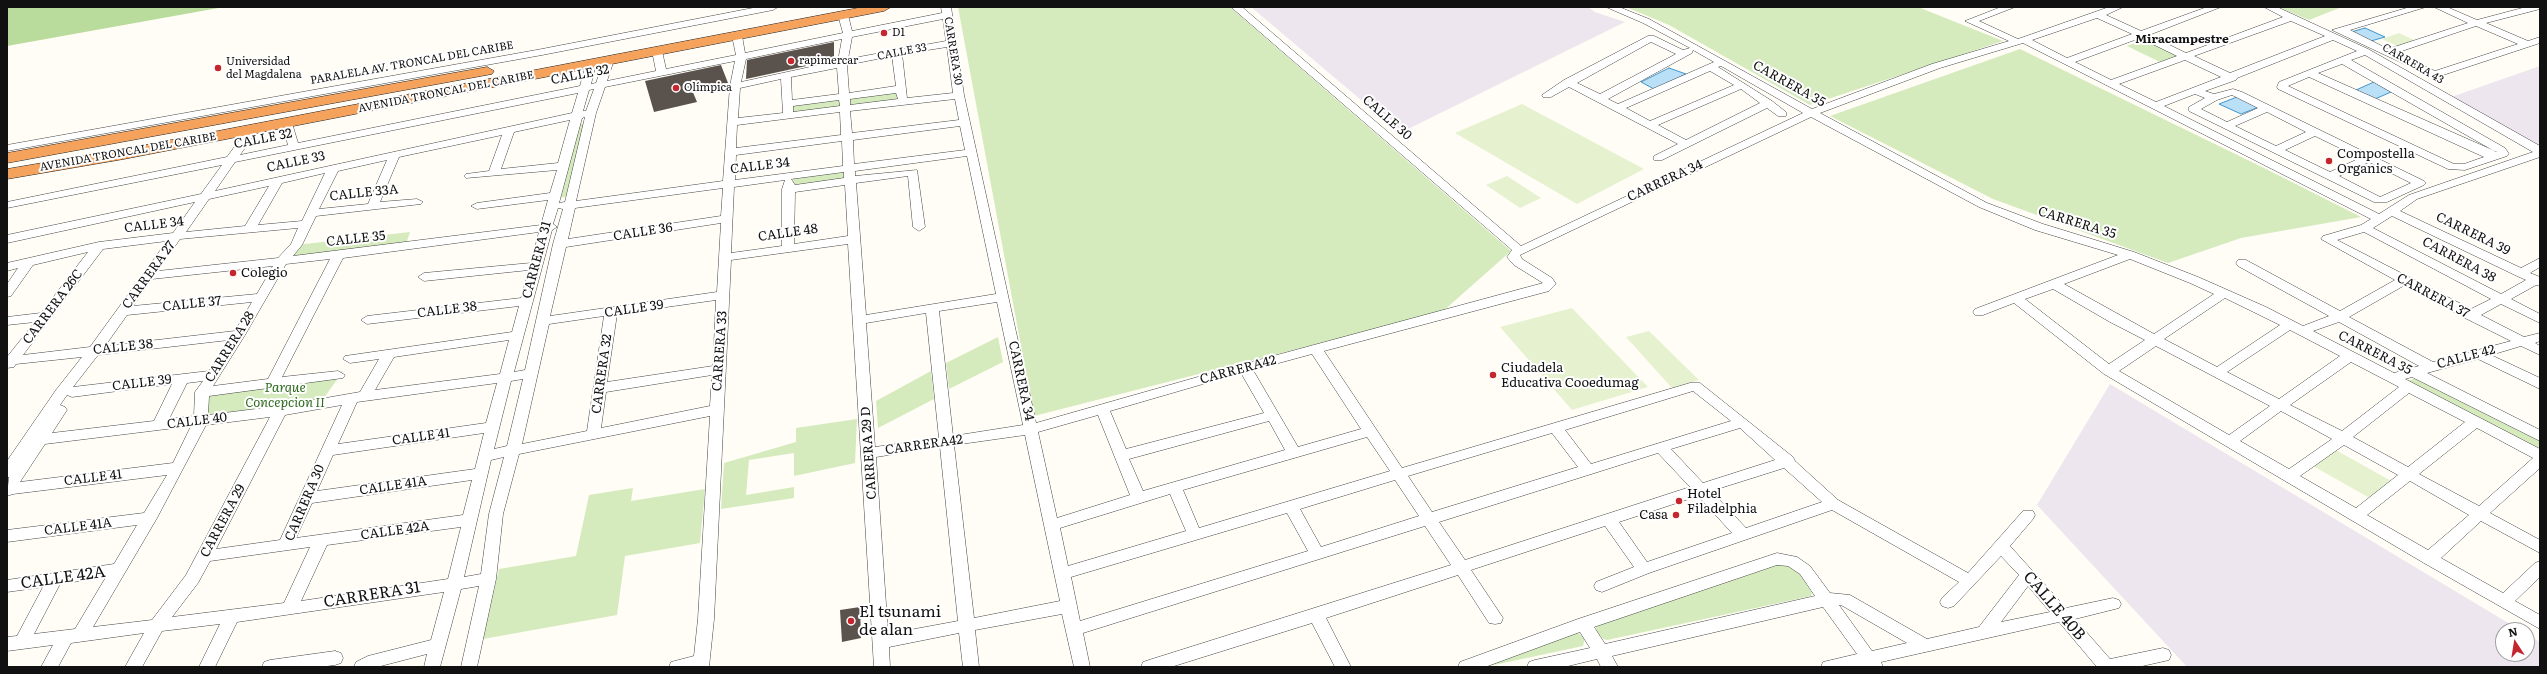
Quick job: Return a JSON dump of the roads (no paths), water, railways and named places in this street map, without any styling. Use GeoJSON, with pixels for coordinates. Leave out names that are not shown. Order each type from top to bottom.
{"type":"FeatureCollection","features":[{"type":"Feature","properties":{"kind":"highway","name":"AVENIDA TRONCAL DEL CARIBE"},"geometry":{"type":"LineString","coordinates":[[7,158],[544,60],[816,7]]}},
{"type":"Feature","properties":{"kind":"highway","name":"AVENIDA TRONCAL DEL CARIBE"},"geometry":{"type":"LineString","coordinates":[[7,174],[124,154],[287,123],[884,7]]}},
{"type":"Feature","properties":{"kind":"highway"},"geometry":{"type":"LineString","coordinates":[[7,180],[124,154]]}},
{"type":"Feature","properties":{"kind":"street","name":"PARALELA AV. TRONCAL DEL CARIBE"},"geometry":{"type":"LineString","coordinates":[[7,148],[723,12],[773,7]]}},
{"type":"Feature","properties":{"kind":"street","name":"CALLE 30"},"geometry":{"type":"LineString","coordinates":[[1236,7],[1519,250]]}},
{"type":"Feature","properties":{"kind":"street","name":"CARRERA 35"},"geometry":{"type":"LineString","coordinates":[[1611,7],[1646,21],[1697,48],[1811,113],[1983,205],[2039,227],[2130,255],[2224,294],[2302,331],[2540,455]]}},
{"type":"Feature","properties":{"kind":"street"},"geometry":{"type":"LineString","coordinates":[[2010,7],[1970,21],[2067,61],[2380,219]]}},
{"type":"Feature","properties":{"kind":"street","name":"CARRERA 34"},"geometry":{"type":"LineString","coordinates":[[1519,250],[1811,113],[1936,66],[2021,41],[2102,11],[2118,7]]}},
{"type":"Feature","properties":{"kind":"street"},"geometry":{"type":"LineString","coordinates":[[2067,61],[2216,7]]}},
{"type":"Feature","properties":{"kind":"street","name":"CARRERA 43"},"geometry":{"type":"LineString","coordinates":[[2269,7],[2334,33],[2540,152]]}},
{"type":"Feature","properties":{"kind":"street"},"geometry":{"type":"LineString","coordinates":[[2156,106],[2232,78],[2396,7]]}},
{"type":"Feature","properties":{"kind":"street"},"geometry":{"type":"LineString","coordinates":[[2358,23],[2421,7]]}},
{"type":"Feature","properties":{"kind":"street"},"geometry":{"type":"LineString","coordinates":[[2439,7],[2527,44]]}},
{"type":"Feature","properties":{"kind":"street"},"geometry":{"type":"LineString","coordinates":[[2388,52],[2476,23],[2537,7]]}},
{"type":"Feature","properties":{"kind":"street","name":"CALLE 32"},"geometry":{"type":"LineString","coordinates":[[7,205],[848,35],[946,11]]}},
{"type":"Feature","properties":{"kind":"street","name":"CARRERA 30"},"geometry":{"type":"LineString","coordinates":[[946,11],[959,95]]}},
{"type":"Feature","properties":{"kind":"street"},"geometry":{"type":"LineString","coordinates":[[2102,11],[2142,35],[2232,78]]}},
{"type":"Feature","properties":{"kind":"street"},"geometry":{"type":"LineString","coordinates":[[843,15],[848,35]]}},
{"type":"Feature","properties":{"kind":"street"},"geometry":{"type":"LineString","coordinates":[[2110,84],[2292,17]]}},
{"type":"Feature","properties":{"kind":"street"},"geometry":{"type":"LineString","coordinates":[[2334,33],[2388,52],[2434,75],[2540,40]]}},
{"type":"Feature","properties":{"kind":"street","name":"CARRERA 29 D"},"geometry":{"type":"LineString","coordinates":[[848,35],[842,65],[855,239],[882,667]]}},
{"type":"Feature","properties":{"kind":"street","name":"CARRERA 33"},"geometry":{"type":"LineString","coordinates":[[702,664],[706,619],[716,410],[724,295],[732,122],[735,86],[741,57],[736,36]]}},
{"type":"Feature","properties":{"kind":"street"},"geometry":{"type":"LineString","coordinates":[[1547,95],[1568,82],[1651,38],[1683,54]]}},
{"type":"Feature","properties":{"kind":"street","name":"CALLE 33"},"geometry":{"type":"LineString","coordinates":[[735,86],[786,77],[897,52],[951,43]]}},
{"type":"Feature","properties":{"kind":"street"},"geometry":{"type":"LineString","coordinates":[[1599,99],[1697,48]]}},
{"type":"Feature","properties":{"kind":"street"},"geometry":{"type":"LineString","coordinates":[[657,51],[662,73]]}},
{"type":"Feature","properties":{"kind":"street"},"geometry":{"type":"LineString","coordinates":[[2343,60],[2504,153],[2465,168],[2452,167],[2282,87],[2283,84],[2365,51]]}},
{"type":"Feature","properties":{"kind":"street"},"geometry":{"type":"LineString","coordinates":[[897,52],[900,90],[903,100]]}},
{"type":"Feature","properties":{"kind":"street","name":"CARRERA 31"},"geometry":{"type":"LineString","coordinates":[[469,667],[488,579],[496,514],[513,450],[559,244],[570,205],[591,113],[599,85],[609,60]]}},
{"type":"Feature","properties":{"kind":"street"},"geometry":{"type":"LineString","coordinates":[[1616,109],[1721,62]]}},
{"type":"Feature","properties":{"kind":"street","name":"CARRERA 31"},"geometry":{"type":"LineString","coordinates":[[432,667],[455,582],[479,474],[536,266],[544,229],[591,64]]}},
{"type":"Feature","properties":{"kind":"street"},"geometry":{"type":"LineString","coordinates":[[1710,67],[1742,85],[1782,114]]}},
{"type":"Feature","properties":{"kind":"street"},"geometry":{"type":"LineString","coordinates":[[2309,73],[2494,157]]}},
{"type":"Feature","properties":{"kind":"street"},"geometry":{"type":"LineString","coordinates":[[786,77],[788,116]]}},
{"type":"Feature","properties":{"kind":"street"},"geometry":{"type":"LineString","coordinates":[[1568,82],[1616,109],[1686,144]]}},
{"type":"Feature","properties":{"kind":"street"},"geometry":{"type":"LineString","coordinates":[[1650,125],[1742,85]]}},
{"type":"Feature","properties":{"kind":"street"},"geometry":{"type":"LineString","coordinates":[[788,104],[900,90]]}},
{"type":"Feature","properties":{"kind":"street"},"geometry":{"type":"LineString","coordinates":[[2197,91],[2213,98]]}},
{"type":"Feature","properties":{"kind":"street"},"geometry":{"type":"LineString","coordinates":[[2235,92],[2267,108],[2420,183],[2381,200],[2193,109],[2213,98],[2235,92]]}},
{"type":"Feature","properties":{"kind":"street"},"geometry":{"type":"LineString","coordinates":[[732,122],[903,100],[959,95]]}},
{"type":"Feature","properties":{"kind":"street","name":"CARRERA 34"},"geometry":{"type":"LineString","coordinates":[[959,95],[1082,667]]}},
{"type":"Feature","properties":{"kind":"street"},"geometry":{"type":"LineString","coordinates":[[1658,158],[1768,103]]}},
{"type":"Feature","properties":{"kind":"street"},"geometry":{"type":"LineString","coordinates":[[2226,126],[2267,108]]}},
{"type":"Feature","properties":{"kind":"street","name":"CALLE 33"},"geometry":{"type":"LineString","coordinates":[[7,240],[591,113]]}},
{"type":"Feature","properties":{"kind":"street"},"geometry":{"type":"LineString","coordinates":[[731,152],[966,122]]}},
{"type":"Feature","properties":{"kind":"street"},"geometry":{"type":"LineString","coordinates":[[287,123],[294,147]]}},
{"type":"Feature","properties":{"kind":"street","name":"CARRERA 27"},"geometry":{"type":"LineString","coordinates":[[8,490],[35,440],[122,311],[253,129]]}},
{"type":"Feature","properties":{"kind":"street"},"geometry":{"type":"LineString","coordinates":[[494,173],[509,130]]}},
{"type":"Feature","properties":{"kind":"street"},"geometry":{"type":"LineString","coordinates":[[2276,150],[2316,131]]}},
{"type":"Feature","properties":{"kind":"street","name":"CALLE 34"},"geometry":{"type":"LineString","coordinates":[[477,206],[552,202],[570,205],[972,152]]}},
{"type":"Feature","properties":{"kind":"street"},"geometry":{"type":"LineString","coordinates":[[2365,228],[2393,212],[2413,197],[2540,152]]}},
{"type":"Feature","properties":{"kind":"street"},"geometry":{"type":"LineString","coordinates":[[374,206],[394,157]]}},
{"type":"Feature","properties":{"kind":"street"},"geometry":{"type":"LineString","coordinates":[[2330,176],[2369,158]]}},
{"type":"Feature","properties":{"kind":"street"},"geometry":{"type":"LineString","coordinates":[[470,176],[562,166]]}},
{"type":"Feature","properties":{"kind":"street","name":"CARRERA 28"},"geometry":{"type":"LineString","coordinates":[[49,667],[73,636],[119,569],[150,518],[178,468],[201,421],[202,392],[239,335],[281,262],[296,245],[333,169]]}},
{"type":"Feature","properties":{"kind":"street"},"geometry":{"type":"LineString","coordinates":[[788,190],[913,172],[919,227]]}},
{"type":"Feature","properties":{"kind":"street"},"geometry":{"type":"LineString","coordinates":[[788,246],[788,190],[790,176]]}},
{"type":"Feature","properties":{"kind":"street"},"geometry":{"type":"LineString","coordinates":[[249,230],[277,181]]}},
{"type":"Feature","properties":{"kind":"street","name":"CALLE 33A"},"geometry":{"type":"LineString","coordinates":[[310,218],[374,206],[417,202]]}},
{"type":"Feature","properties":{"kind":"street","name":"CARRERA 39"},"geometry":{"type":"LineString","coordinates":[[2393,212],[2538,281]]}},
{"type":"Feature","properties":{"kind":"street","name":"CALLE 34"},"geometry":{"type":"LineString","coordinates":[[7,268],[100,246],[177,236],[249,230],[310,218]]}},
{"type":"Feature","properties":{"kind":"street","name":"CALLE 36"},"geometry":{"type":"LineString","coordinates":[[559,244],[727,219]]}},
{"type":"Feature","properties":{"kind":"street","name":"CALLE 35"},"geometry":{"type":"LineString","coordinates":[[148,276],[281,262],[544,229],[565,222]]}},
{"type":"Feature","properties":{"kind":"street","name":"CARRERA 37"},"geometry":{"type":"LineString","coordinates":[[2365,228],[2327,239],[2540,351]]}},
{"type":"Feature","properties":{"kind":"street","name":"CARRERA 38"},"geometry":{"type":"LineString","coordinates":[[2365,228],[2540,319]]}},
{"type":"Feature","properties":{"kind":"street","name":"CALLE 48"},"geometry":{"type":"LineString","coordinates":[[726,257],[788,246],[855,239]]}},
{"type":"Feature","properties":{"kind":"street","name":"CARRERA 26C"},"geometry":{"type":"LineString","coordinates":[[9,362],[47,316],[100,246]]}},
{"type":"Feature","properties":{"kind":"street","name":"CARRERA42"},"geometry":{"type":"LineString","coordinates":[[869,453],[1032,429],[1245,368],[1538,290],[1550,284],[1513,257],[1519,250]]}},
{"type":"Feature","properties":{"kind":"street"},"geometry":{"type":"LineString","coordinates":[[273,382],[338,255]]}},
{"type":"Feature","properties":{"kind":"street"},"geometry":{"type":"LineString","coordinates":[[1979,312],[2130,255]]}},
{"type":"Feature","properties":{"kind":"street"},"geometry":{"type":"LineString","coordinates":[[7,293],[29,262]]}},
{"type":"Feature","properties":{"kind":"street"},"geometry":{"type":"LineString","coordinates":[[2521,273],[2540,262]]}},
{"type":"Feature","properties":{"kind":"street"},"geometry":{"type":"LineString","coordinates":[[2242,263],[2341,316],[2431,367]]}},
{"type":"Feature","properties":{"kind":"street"},"geometry":{"type":"LineString","coordinates":[[424,278],[536,266]]}},
{"type":"Feature","properties":{"kind":"street"},"geometry":{"type":"LineString","coordinates":[[2302,331],[2341,316],[2404,280]]}},
{"type":"Feature","properties":{"kind":"street"},"geometry":{"type":"LineString","coordinates":[[2470,315],[2538,281]]}},
{"type":"Feature","properties":{"kind":"street"},"geometry":{"type":"LineString","coordinates":[[2054,284],[2115,319],[2156,339],[2343,438],[2540,547]]}},
{"type":"Feature","properties":{"kind":"street"},"geometry":{"type":"LineString","coordinates":[[2109,371],[2224,294]]}},
{"type":"Feature","properties":{"kind":"street","name":"CALLE 39"},"geometry":{"type":"LineString","coordinates":[[543,321],[724,295]]}},
{"type":"Feature","properties":{"kind":"street","name":"CALLE 37"},"geometry":{"type":"LineString","coordinates":[[122,311],[261,297]]}},
{"type":"Feature","properties":{"kind":"street"},"geometry":{"type":"LineString","coordinates":[[859,320],[1003,297]]}},
{"type":"Feature","properties":{"kind":"street"},"geometry":{"type":"LineString","coordinates":[[2016,298],[2109,371],[2228,442],[2540,623]]}},
{"type":"Feature","properties":{"kind":"street","name":"CALLE 38"},"geometry":{"type":"LineString","coordinates":[[367,320],[526,301]]}},
{"type":"Feature","properties":{"kind":"street"},"geometry":{"type":"LineString","coordinates":[[932,308],[971,667]]}},
{"type":"Feature","properties":{"kind":"street","name":"CARRERA 32"},"geometry":{"type":"LineString","coordinates":[[593,435],[611,312]]}},
{"type":"Feature","properties":{"kind":"street"},"geometry":{"type":"LineString","coordinates":[[7,321],[47,316]]}},
{"type":"Feature","properties":{"kind":"street"},"geometry":{"type":"LineString","coordinates":[[2218,372],[2289,325]]}},
{"type":"Feature","properties":{"kind":"street","name":"CALLE 38"},"geometry":{"type":"LineString","coordinates":[[9,362],[98,347],[239,335]]}},
{"type":"Feature","properties":{"kind":"street"},"geometry":{"type":"LineString","coordinates":[[350,359],[517,335]]}},
{"type":"Feature","properties":{"kind":"street","name":"CALLE 42"},"geometry":{"type":"LineString","coordinates":[[2392,378],[2540,337]]}},
{"type":"Feature","properties":{"kind":"street","name":"CARRERA 27"},"geometry":{"type":"LineString","coordinates":[[7,472],[35,440],[72,392],[98,347]]}},
{"type":"Feature","properties":{"kind":"street"},"geometry":{"type":"LineString","coordinates":[[1316,350],[1372,431],[1427,519],[1495,618]]}},
{"type":"Feature","properties":{"kind":"street","name":"CARRERA 30"},"geometry":{"type":"LineString","coordinates":[[285,545],[327,451],[358,397],[389,354]]}},
{"type":"Feature","properties":{"kind":"street"},"geometry":{"type":"LineString","coordinates":[[2479,354],[2540,384]]}},
{"type":"Feature","properties":{"kind":"street"},"geometry":{"type":"LineString","coordinates":[[2228,442],[2350,356]]}},
{"type":"Feature","properties":{"kind":"street"},"geometry":{"type":"LineString","coordinates":[[1245,368],[1271,416],[1294,453]]}},
{"type":"Feature","properties":{"kind":"street"},"geometry":{"type":"LineString","coordinates":[[601,388],[719,369]]}},
{"type":"Feature","properties":{"kind":"street"},"geometry":{"type":"LineString","coordinates":[[2414,372],[2540,436]]}},
{"type":"Feature","properties":{"kind":"street","name":"CALLE 40"},"geometry":{"type":"LineString","coordinates":[[35,440],[280,411],[358,397],[505,379],[530,374]]}},
{"type":"Feature","properties":{"kind":"street","name":"CALLE 39"},"geometry":{"type":"LineString","coordinates":[[72,392],[212,375]]}},
{"type":"Feature","properties":{"kind":"street"},"geometry":{"type":"LineString","coordinates":[[202,392],[338,375]]}},
{"type":"Feature","properties":{"kind":"street"},"geometry":{"type":"LineString","coordinates":[[159,426],[182,378]]}},
{"type":"Feature","properties":{"kind":"street"},"geometry":{"type":"LineString","coordinates":[[1062,574],[1292,507],[1695,386],[1742,422],[1788,461],[1833,504],[1970,581]]}},
{"type":"Feature","properties":{"kind":"street"},"geometry":{"type":"LineString","coordinates":[[2288,477],[2343,438],[2409,386]]}},
{"type":"Feature","properties":{"kind":"street"},"geometry":{"type":"LineString","coordinates":[[1102,409],[1138,497]]}},
{"type":"Feature","properties":{"kind":"street"},"geometry":{"type":"LineString","coordinates":[[484,456],[716,410]]}},
{"type":"Feature","properties":{"kind":"street","name":"CARRERA 29"},"geometry":{"type":"LineString","coordinates":[[133,667],[157,625],[192,579],[280,411]]}},
{"type":"Feature","properties":{"kind":"street"},"geometry":{"type":"LineString","coordinates":[[1120,456],[1271,416]]}},
{"type":"Feature","properties":{"kind":"street"},"geometry":{"type":"LineString","coordinates":[[2356,516],[2476,421]]}},
{"type":"Feature","properties":{"kind":"street"},"geometry":{"type":"LineString","coordinates":[[1074,629],[1742,422]]}},
{"type":"Feature","properties":{"kind":"street","name":"CALLE 41"},"geometry":{"type":"LineString","coordinates":[[327,451],[492,427]]}},
{"type":"Feature","properties":{"kind":"street"},"geometry":{"type":"LineString","coordinates":[[1556,428],[1588,470]]}},
{"type":"Feature","properties":{"kind":"street"},"geometry":{"type":"LineString","coordinates":[[1052,525],[1138,497],[1372,431]]}},
{"type":"Feature","properties":{"kind":"street"},"geometry":{"type":"LineString","coordinates":[[1662,448],[1744,536]]}},
{"type":"Feature","properties":{"kind":"street"},"geometry":{"type":"LineString","coordinates":[[2429,559],[2478,513],[2540,460]]}},
{"type":"Feature","properties":{"kind":"street"},"geometry":{"type":"LineString","coordinates":[[1149,667],[1316,615],[1788,461]]}},
{"type":"Feature","properties":{"kind":"street","name":"CALLE 41"},"geometry":{"type":"LineString","coordinates":[[8,490],[178,468]]}},
{"type":"Feature","properties":{"kind":"street","name":"CALLE 41A"},"geometry":{"type":"LineString","coordinates":[[307,498],[479,474]]}},
{"type":"Feature","properties":{"kind":"street"},"geometry":{"type":"LineString","coordinates":[[1174,487],[1195,535]]}},
{"type":"Feature","properties":{"kind":"street"},"geometry":{"type":"LineString","coordinates":[[1602,586],[1644,569],[1744,536],[1833,504]]}},
{"type":"Feature","properties":{"kind":"street"},"geometry":{"type":"LineString","coordinates":[[1292,507],[1317,554]]}},
{"type":"Feature","properties":{"kind":"street"},"geometry":{"type":"LineString","coordinates":[[1948,602],[1970,581],[2028,515]]}},
{"type":"Feature","properties":{"kind":"street","name":"CALLE 41A"},"geometry":{"type":"LineString","coordinates":[[7,536],[150,518]]}},
{"type":"Feature","properties":{"kind":"street","name":"CALLE 42A"},"geometry":{"type":"LineString","coordinates":[[321,541],[469,520]]}},
{"type":"Feature","properties":{"kind":"street"},"geometry":{"type":"LineString","coordinates":[[1608,520],[1644,569]]}},
{"type":"Feature","properties":{"kind":"street"},"geometry":{"type":"LineString","coordinates":[[14,643],[289,608],[321,541]]}},
{"type":"Feature","properties":{"kind":"street","name":"CARRERA 30"},"geometry":{"type":"LineString","coordinates":[[285,545],[321,541]]}},
{"type":"Feature","properties":{"kind":"street"},"geometry":{"type":"LineString","coordinates":[[205,556],[285,545]]}},
{"type":"Feature","properties":{"kind":"street","name":"CALLE 40B"},"geometry":{"type":"LineString","coordinates":[[2000,546],[2028,575],[2107,667]]}},
{"type":"Feature","properties":{"kind":"street"},"geometry":{"type":"LineString","coordinates":[[1466,667],[1584,624],[1777,559],[1792,561],[1805,570],[1872,662]]}},
{"type":"Feature","properties":{"kind":"street"},"geometry":{"type":"LineString","coordinates":[[2504,602],[2540,567]]}},
{"type":"Feature","properties":{"kind":"street","name":"CALLE 42A"},"geometry":{"type":"LineString","coordinates":[[7,586],[119,569]]}},
{"type":"Feature","properties":{"kind":"street"},"geometry":{"type":"LineString","coordinates":[[1984,633],[2028,575]]}},
{"type":"Feature","properties":{"kind":"street"},"geometry":{"type":"LineString","coordinates":[[14,643],[55,579]]}},
{"type":"Feature","properties":{"kind":"street","name":"CARRERA 31"},"geometry":{"type":"LineString","coordinates":[[289,608],[455,582],[488,579]]}},
{"type":"Feature","properties":{"kind":"street"},"geometry":{"type":"LineString","coordinates":[[1535,667],[1826,600],[1844,599],[1926,646]]}},
{"type":"Feature","properties":{"kind":"street"},"geometry":{"type":"LineString","coordinates":[[1829,667],[1872,662],[1926,646],[2113,604]]}},
{"type":"Feature","properties":{"kind":"street"},"geometry":{"type":"LineString","coordinates":[[881,642],[1069,606]]}},
{"type":"Feature","properties":{"kind":"street"},"geometry":{"type":"LineString","coordinates":[[207,667],[232,615]]}},
{"type":"Feature","properties":{"kind":"street"},"geometry":{"type":"LineString","coordinates":[[1316,615],[1343,667]]}},
{"type":"Feature","properties":{"kind":"street"},"geometry":{"type":"LineString","coordinates":[[1584,624],[1610,667]]}},
{"type":"Feature","properties":{"kind":"street"},"geometry":{"type":"LineString","coordinates":[[362,667],[374,661],[437,645]]}},
{"type":"Feature","properties":{"kind":"street"},"geometry":{"type":"LineString","coordinates":[[2107,667],[2162,655]]}},
{"type":"Feature","properties":{"kind":"street"},"geometry":{"type":"LineString","coordinates":[[270,667],[333,663]]}},
{"type":"Feature","properties":{"kind":"street"},"geometry":{"type":"LineString","coordinates":[[677,667],[702,664]]}},
{"type":"Feature","properties":{"kind":"water"},"geometry":{"type":"Polygon","coordinates":[[[2365,28],[2385,37],[2371,41],[2351,32],[2365,28]]]}},
{"type":"Feature","properties":{"kind":"water"},"geometry":{"type":"Polygon","coordinates":[[[1669,68],[1686,74],[1654,89],[1641,82],[1669,68]]]}},
{"type":"Feature","properties":{"kind":"water"},"geometry":{"type":"Polygon","coordinates":[[[2374,82],[2391,92],[2375,99],[2356,90],[2374,82]]]}},
{"type":"Feature","properties":{"kind":"water"},"geometry":{"type":"Polygon","coordinates":[[[2237,97],[2259,107],[2241,114],[2219,104],[2237,97]]]}},
{"type":"Feature","properties":{"kind":"place","name":"D1"},"geometry":{"type":"Point","coordinates":[884,33]}},
{"type":"Feature","properties":{"kind":"place","name":"rapimercar"},"geometry":{"type":"Point","coordinates":[791,61]}},
{"type":"Feature","properties":{"kind":"place","name":"Universidad del Magdalena"},"geometry":{"type":"Point","coordinates":[218,68]}},
{"type":"Feature","properties":{"kind":"place","name":"Olímpica"},"geometry":{"type":"Point","coordinates":[676,88]}},
{"type":"Feature","properties":{"kind":"place","name":"Compostella Organics"},"geometry":{"type":"Point","coordinates":[2329,161]}},
{"type":"Feature","properties":{"kind":"place","name":"Colegio"},"geometry":{"type":"Point","coordinates":[233,273]}},
{"type":"Feature","properties":{"kind":"place","name":"Ciudadela Educativa Cooedumag"},"geometry":{"type":"Point","coordinates":[1493,375]}},
{"type":"Feature","properties":{"kind":"place","name":"Hotel Filadelphia"},"geometry":{"type":"Point","coordinates":[1679,501]}},
{"type":"Feature","properties":{"kind":"place","name":"Casa"},"geometry":{"type":"Point","coordinates":[1676,515]}},
{"type":"Feature","properties":{"kind":"place","name":"El tsunami de alan"},"geometry":{"type":"Point","coordinates":[851,621]}},
{"type":"Feature","properties":{"kind":"district","name":"Miracampestre"},"geometry":{"type":"Point","coordinates":[2182,39]}},
{"type":"Feature","properties":{"kind":"park label","name":"Parque Concepcion II"},"geometry":{"type":"Point","coordinates":[285,396]}}]}
